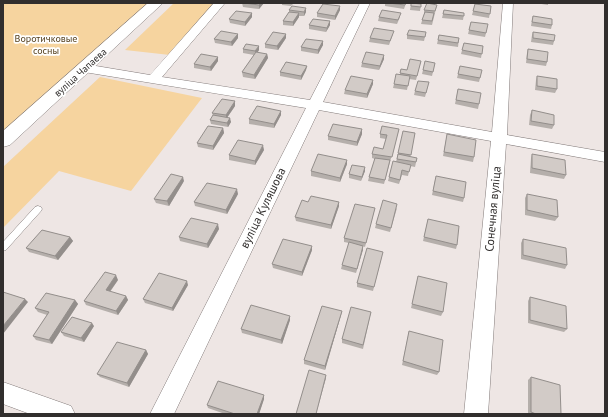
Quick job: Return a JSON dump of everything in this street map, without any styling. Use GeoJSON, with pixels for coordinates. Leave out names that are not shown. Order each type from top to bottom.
{"type":"FeatureCollection","features":[{"type":"Feature","properties":{"kind":"main road","name":"вуліца Чапаева"},"geometry":{"type":"LineString","coordinates":[[3,141],[156,3]]}},
{"type":"Feature","properties":{"kind":"street"},"geometry":{"type":"LineString","coordinates":[[153,78],[220,3]]}},
{"type":"Feature","properties":{"kind":"street","name":"вуліца Куляшова"},"geometry":{"type":"LineString","coordinates":[[162,414],[365,3]]}},
{"type":"Feature","properties":{"kind":"street","name":"Сонечная вуліца"},"geometry":{"type":"LineString","coordinates":[[476,414],[499,138],[508,3]]}},
{"type":"Feature","properties":{"kind":"street"},"geometry":{"type":"LineString","coordinates":[[84,68],[314,105],[605,157]]}},
{"type":"Feature","properties":{"kind":"street"},"geometry":{"type":"LineString","coordinates":[[3,392],[63,414]]}},
{"type":"Feature","properties":{"kind":"lane"},"geometry":{"type":"LineString","coordinates":[[3,248],[38,209]]}},
{"type":"Feature","properties":{"kind":"green space","name":"Воротичковые сосны"},"geometry":{"type":"Polygon","coordinates":[[[3,3],[150,3],[3,138],[3,3]]]}},
{"type":"Feature","properties":{"kind":"green space"},"geometry":{"type":"Polygon","coordinates":[[[174,3],[215,3],[170,55],[125,50],[174,3]]]}},
{"type":"Feature","properties":{"kind":"green space"},"geometry":{"type":"Polygon","coordinates":[[[100,77],[202,98],[131,191],[59,171],[3,228],[3,167],[100,77]]]}},
{"type":"Feature","properties":{"kind":"building"},"geometry":{"type":"Polygon","coordinates":[[[244,3],[261,3],[259,5],[244,3]]]}},
{"type":"Feature","properties":{"kind":"building"},"geometry":{"type":"Polygon","coordinates":[[[388,3],[406,3],[405,5],[388,3]]]}},
{"type":"Feature","properties":{"kind":"building"},"geometry":{"type":"Polygon","coordinates":[[[411,3],[421,4],[421,7],[411,6],[411,3]]]}},
{"type":"Feature","properties":{"kind":"building"},"geometry":{"type":"Polygon","coordinates":[[[427,3],[437,5],[435,11],[424,10],[427,3]]]}},
{"type":"Feature","properties":{"kind":"building"},"geometry":{"type":"Polygon","coordinates":[[[323,4],[340,6],[335,16],[317,13],[323,4]]]}},
{"type":"Feature","properties":{"kind":"building"},"geometry":{"type":"Polygon","coordinates":[[[475,4],[491,6],[490,14],[473,11],[475,4]]]}},
{"type":"Feature","properties":{"kind":"building"},"geometry":{"type":"Polygon","coordinates":[[[292,6],[306,8],[304,12],[289,10],[292,6]]]}},
{"type":"Feature","properties":{"kind":"building"},"geometry":{"type":"Polygon","coordinates":[[[382,10],[401,13],[398,20],[379,17],[382,10]]]}},
{"type":"Feature","properties":{"kind":"building"},"geometry":{"type":"Polygon","coordinates":[[[444,10],[464,13],[464,16],[443,14],[444,10]]]}},
{"type":"Feature","properties":{"kind":"building"},"geometry":{"type":"Polygon","coordinates":[[[236,11],[252,13],[245,22],[229,19],[236,11]]]}},
{"type":"Feature","properties":{"kind":"building"},"geometry":{"type":"Polygon","coordinates":[[[289,12],[299,13],[293,22],[283,21],[289,12]]]}},
{"type":"Feature","properties":{"kind":"building"},"geometry":{"type":"Polygon","coordinates":[[[425,12],[434,13],[432,21],[422,20],[425,12]]]}},
{"type":"Feature","properties":{"kind":"building"},"geometry":{"type":"Polygon","coordinates":[[[533,16],[552,19],[552,25],[532,22],[533,16]]]}},
{"type":"Feature","properties":{"kind":"building"},"geometry":{"type":"Polygon","coordinates":[[[313,19],[330,21],[327,28],[309,25],[313,19]]]}},
{"type":"Feature","properties":{"kind":"building"},"geometry":{"type":"Polygon","coordinates":[[[471,22],[488,24],[486,33],[469,30],[471,22]]]}},
{"type":"Feature","properties":{"kind":"building"},"geometry":{"type":"Polygon","coordinates":[[[374,28],[394,31],[390,41],[370,38],[374,28]]]}},
{"type":"Feature","properties":{"kind":"building"},"geometry":{"type":"Polygon","coordinates":[[[409,30],[426,32],[425,37],[407,35],[409,30]]]}},
{"type":"Feature","properties":{"kind":"building"},"geometry":{"type":"Polygon","coordinates":[[[221,31],[238,34],[231,42],[214,39],[221,31]]]}},
{"type":"Feature","properties":{"kind":"building"},"geometry":{"type":"Polygon","coordinates":[[[273,32],[286,34],[277,46],[265,44],[273,32]]]}},
{"type":"Feature","properties":{"kind":"building"},"geometry":{"type":"Polygon","coordinates":[[[533,32],[555,35],[554,41],[533,38],[533,32]]]}},
{"type":"Feature","properties":{"kind":"building"},"geometry":{"type":"Polygon","coordinates":[[[439,35],[459,38],[458,43],[438,40],[439,35]]]}},
{"type":"Feature","properties":{"kind":"building"},"geometry":{"type":"Polygon","coordinates":[[[306,39],[323,41],[318,50],[301,47],[306,39]]]}},
{"type":"Feature","properties":{"kind":"building"},"geometry":{"type":"Polygon","coordinates":[[[464,43],[483,46],[482,54],[462,50],[464,43]]]}},
{"type":"Feature","properties":{"kind":"building"},"geometry":{"type":"Polygon","coordinates":[[[246,44],[259,46],[255,51],[243,49],[246,44]]]}},
{"type":"Feature","properties":{"kind":"building"},"geometry":{"type":"Polygon","coordinates":[[[528,49],[548,52],[547,62],[527,59],[528,49]]]}},
{"type":"Feature","properties":{"kind":"building"},"geometry":{"type":"Polygon","coordinates":[[[256,52],[267,54],[254,75],[242,72],[256,52]]]}},
{"type":"Feature","properties":{"kind":"building"},"geometry":{"type":"Polygon","coordinates":[[[366,52],[384,55],[380,66],[362,63],[366,52]]]}},
{"type":"Feature","properties":{"kind":"building"},"geometry":{"type":"Polygon","coordinates":[[[201,54],[218,57],[210,67],[194,64],[201,54]]]}},
{"type":"Feature","properties":{"kind":"building"},"geometry":{"type":"Polygon","coordinates":[[[410,59],[421,61],[417,76],[400,73],[401,69],[407,70],[410,59]]]}},
{"type":"Feature","properties":{"kind":"building"},"geometry":{"type":"Polygon","coordinates":[[[425,61],[435,63],[433,72],[423,70],[425,61]]]}},
{"type":"Feature","properties":{"kind":"building"},"geometry":{"type":"Polygon","coordinates":[[[286,62],[307,66],[301,76],[280,72],[286,62]]]}},
{"type":"Feature","properties":{"kind":"building"},"geometry":{"type":"Polygon","coordinates":[[[460,66],[482,70],[480,78],[458,74],[460,66]]]}},
{"type":"Feature","properties":{"kind":"building"},"geometry":{"type":"Polygon","coordinates":[[[396,74],[410,76],[408,86],[394,84],[396,74]]]}},
{"type":"Feature","properties":{"kind":"building"},"geometry":{"type":"Polygon","coordinates":[[[351,76],[373,80],[367,94],[345,90],[351,76]]]}},
{"type":"Feature","properties":{"kind":"building"},"geometry":{"type":"Polygon","coordinates":[[[537,76],[557,79],[557,89],[537,86],[537,76]]]}},
{"type":"Feature","properties":{"kind":"building"},"geometry":{"type":"Polygon","coordinates":[[[418,81],[429,82],[426,93],[415,91],[418,81]]]}},
{"type":"Feature","properties":{"kind":"building"},"geometry":{"type":"Polygon","coordinates":[[[458,89],[481,93],[479,104],[456,100],[458,89]]]}},
{"type":"Feature","properties":{"kind":"building"},"geometry":{"type":"Polygon","coordinates":[[[222,99],[235,101],[226,115],[212,113],[222,99]]]}},
{"type":"Feature","properties":{"kind":"building"},"geometry":{"type":"Polygon","coordinates":[[[257,106],[281,111],[274,124],[249,119],[257,106]]]}},
{"type":"Feature","properties":{"kind":"building"},"geometry":{"type":"Polygon","coordinates":[[[532,110],[554,115],[554,125],[531,121],[532,110]]]}},
{"type":"Feature","properties":{"kind":"building"},"geometry":{"type":"Polygon","coordinates":[[[213,115],[230,118],[227,123],[210,120],[213,115]]]}},
{"type":"Feature","properties":{"kind":"building"},"geometry":{"type":"Polygon","coordinates":[[[333,124],[362,129],[357,142],[328,136],[333,124]]]}},
{"type":"Feature","properties":{"kind":"building"},"geometry":{"type":"Polygon","coordinates":[[[208,126],[223,128],[213,146],[197,143],[208,126]]]}},
{"type":"Feature","properties":{"kind":"building"},"geometry":{"type":"Polygon","coordinates":[[[382,126],[399,129],[392,157],[372,154],[374,147],[383,149],[387,135],[380,134],[382,126]]]}},
{"type":"Feature","properties":{"kind":"building"},"geometry":{"type":"Polygon","coordinates":[[[403,131],[415,133],[411,155],[398,153],[403,131]]]}},
{"type":"Feature","properties":{"kind":"building"},"geometry":{"type":"Polygon","coordinates":[[[447,134],[476,140],[474,157],[444,152],[447,134]]]}},
{"type":"Feature","properties":{"kind":"building"},"geometry":{"type":"Polygon","coordinates":[[[238,140],[263,145],[255,161],[229,155],[238,140]]]}},
{"type":"Feature","properties":{"kind":"building"},"geometry":{"type":"Polygon","coordinates":[[[318,154],[347,160],[340,178],[311,171],[318,154]]]}},
{"type":"Feature","properties":{"kind":"building"},"geometry":{"type":"Polygon","coordinates":[[[398,154],[417,158],[416,162],[397,159],[398,154]]]}},
{"type":"Feature","properties":{"kind":"building"},"geometry":{"type":"Polygon","coordinates":[[[532,154],[565,160],[566,175],[532,168],[532,154]]]}},
{"type":"Feature","properties":{"kind":"building"},"geometry":{"type":"Polygon","coordinates":[[[375,158],[390,160],[385,180],[369,177],[375,158]]]}},
{"type":"Feature","properties":{"kind":"building"},"geometry":{"type":"Polygon","coordinates":[[[393,161],[411,165],[409,172],[402,170],[400,180],[389,177],[393,161]]]}},
{"type":"Feature","properties":{"kind":"building"},"geometry":{"type":"Polygon","coordinates":[[[352,165],[365,167],[362,177],[349,174],[352,165]]]}},
{"type":"Feature","properties":{"kind":"building"},"geometry":{"type":"Polygon","coordinates":[[[171,174],[183,177],[167,201],[154,199],[171,174]]]}},
{"type":"Feature","properties":{"kind":"building"},"geometry":{"type":"Polygon","coordinates":[[[436,176],[466,182],[464,198],[433,191],[436,176]]]}},
{"type":"Feature","properties":{"kind":"building"},"geometry":{"type":"Polygon","coordinates":[[[207,183],[237,189],[226,210],[194,202],[207,183]]]}},
{"type":"Feature","properties":{"kind":"building"},"geometry":{"type":"Polygon","coordinates":[[[527,194],[557,200],[558,217],[527,210],[527,194]]]}},
{"type":"Feature","properties":{"kind":"building"},"geometry":{"type":"Polygon","coordinates":[[[311,196],[339,202],[331,225],[295,217],[302,200],[308,202],[311,196]]]}},
{"type":"Feature","properties":{"kind":"building"},"geometry":{"type":"Polygon","coordinates":[[[383,200],[397,204],[391,228],[376,224],[383,200]]]}},
{"type":"Feature","properties":{"kind":"building"},"geometry":{"type":"Polygon","coordinates":[[[355,204],[375,208],[366,243],[344,238],[355,204]]]}},
{"type":"Feature","properties":{"kind":"building"},"geometry":{"type":"Polygon","coordinates":[[[191,218],[218,224],[207,244],[179,237],[191,218]]]}},
{"type":"Feature","properties":{"kind":"building"},"geometry":{"type":"Polygon","coordinates":[[[428,219],[459,226],[457,245],[424,237],[428,219]]]}},
{"type":"Feature","properties":{"kind":"building"},"geometry":{"type":"Polygon","coordinates":[[[42,230],[70,237],[55,256],[26,248],[42,230]]]}},
{"type":"Feature","properties":{"kind":"building"},"geometry":{"type":"Polygon","coordinates":[[[283,239],[312,246],[302,272],[272,264],[283,239]]]}},
{"type":"Feature","properties":{"kind":"building"},"geometry":{"type":"Polygon","coordinates":[[[523,239],[566,248],[567,265],[523,255],[523,239]]]}},
{"type":"Feature","properties":{"kind":"building"},"geometry":{"type":"Polygon","coordinates":[[[349,242],[363,246],[357,269],[342,265],[349,242]]]}},
{"type":"Feature","properties":{"kind":"building"},"geometry":{"type":"Polygon","coordinates":[[[367,248],[383,252],[374,287],[357,283],[367,248]]]}},
{"type":"Feature","properties":{"kind":"building"},"geometry":{"type":"Polygon","coordinates":[[[105,272],[116,275],[106,290],[126,296],[116,311],[84,301],[105,272]]]}},
{"type":"Feature","properties":{"kind":"building"},"geometry":{"type":"Polygon","coordinates":[[[159,273],[187,281],[172,308],[143,299],[159,273]]]}},
{"type":"Feature","properties":{"kind":"building"},"geometry":{"type":"Polygon","coordinates":[[[418,276],[447,283],[443,312],[412,304],[418,276]]]}},
{"type":"Feature","properties":{"kind":"building"},"geometry":{"type":"Polygon","coordinates":[[[3,292],[25,299],[3,326],[3,292]]]}},
{"type":"Feature","properties":{"kind":"building"},"geometry":{"type":"Polygon","coordinates":[[[46,293],[75,300],[49,340],[33,336],[49,312],[35,308],[46,293]]]}},
{"type":"Feature","properties":{"kind":"building"},"geometry":{"type":"Polygon","coordinates":[[[530,297],[566,306],[567,329],[530,320],[530,297]]]}},
{"type":"Feature","properties":{"kind":"building"},"geometry":{"type":"Polygon","coordinates":[[[251,305],[290,316],[281,340],[241,329],[251,305]]]}},
{"type":"Feature","properties":{"kind":"building"},"geometry":{"type":"Polygon","coordinates":[[[322,306],[342,311],[325,366],[304,360],[322,306]]]}},
{"type":"Feature","properties":{"kind":"building"},"geometry":{"type":"Polygon","coordinates":[[[351,307],[371,312],[363,345],[342,339],[351,307]]]}},
{"type":"Feature","properties":{"kind":"building"},"geometry":{"type":"Polygon","coordinates":[[[72,317],[92,323],[81,338],[61,332],[72,317]]]}},
{"type":"Feature","properties":{"kind":"building"},"geometry":{"type":"Polygon","coordinates":[[[409,331],[443,340],[439,372],[403,361],[409,331]]]}},
{"type":"Feature","properties":{"kind":"building"},"geometry":{"type":"Polygon","coordinates":[[[117,342],[146,350],[127,383],[97,374],[117,342]]]}},
{"type":"Feature","properties":{"kind":"building"},"geometry":{"type":"Polygon","coordinates":[[[309,370],[326,375],[316,414],[296,414],[309,370]]]}},
{"type":"Feature","properties":{"kind":"building"},"geometry":{"type":"Polygon","coordinates":[[[531,377],[560,385],[561,414],[536,414],[531,412],[531,377]]]}},
{"type":"Feature","properties":{"kind":"building"},"geometry":{"type":"Polygon","coordinates":[[[218,381],[264,395],[257,414],[235,414],[207,405],[218,381]]]}}]}
